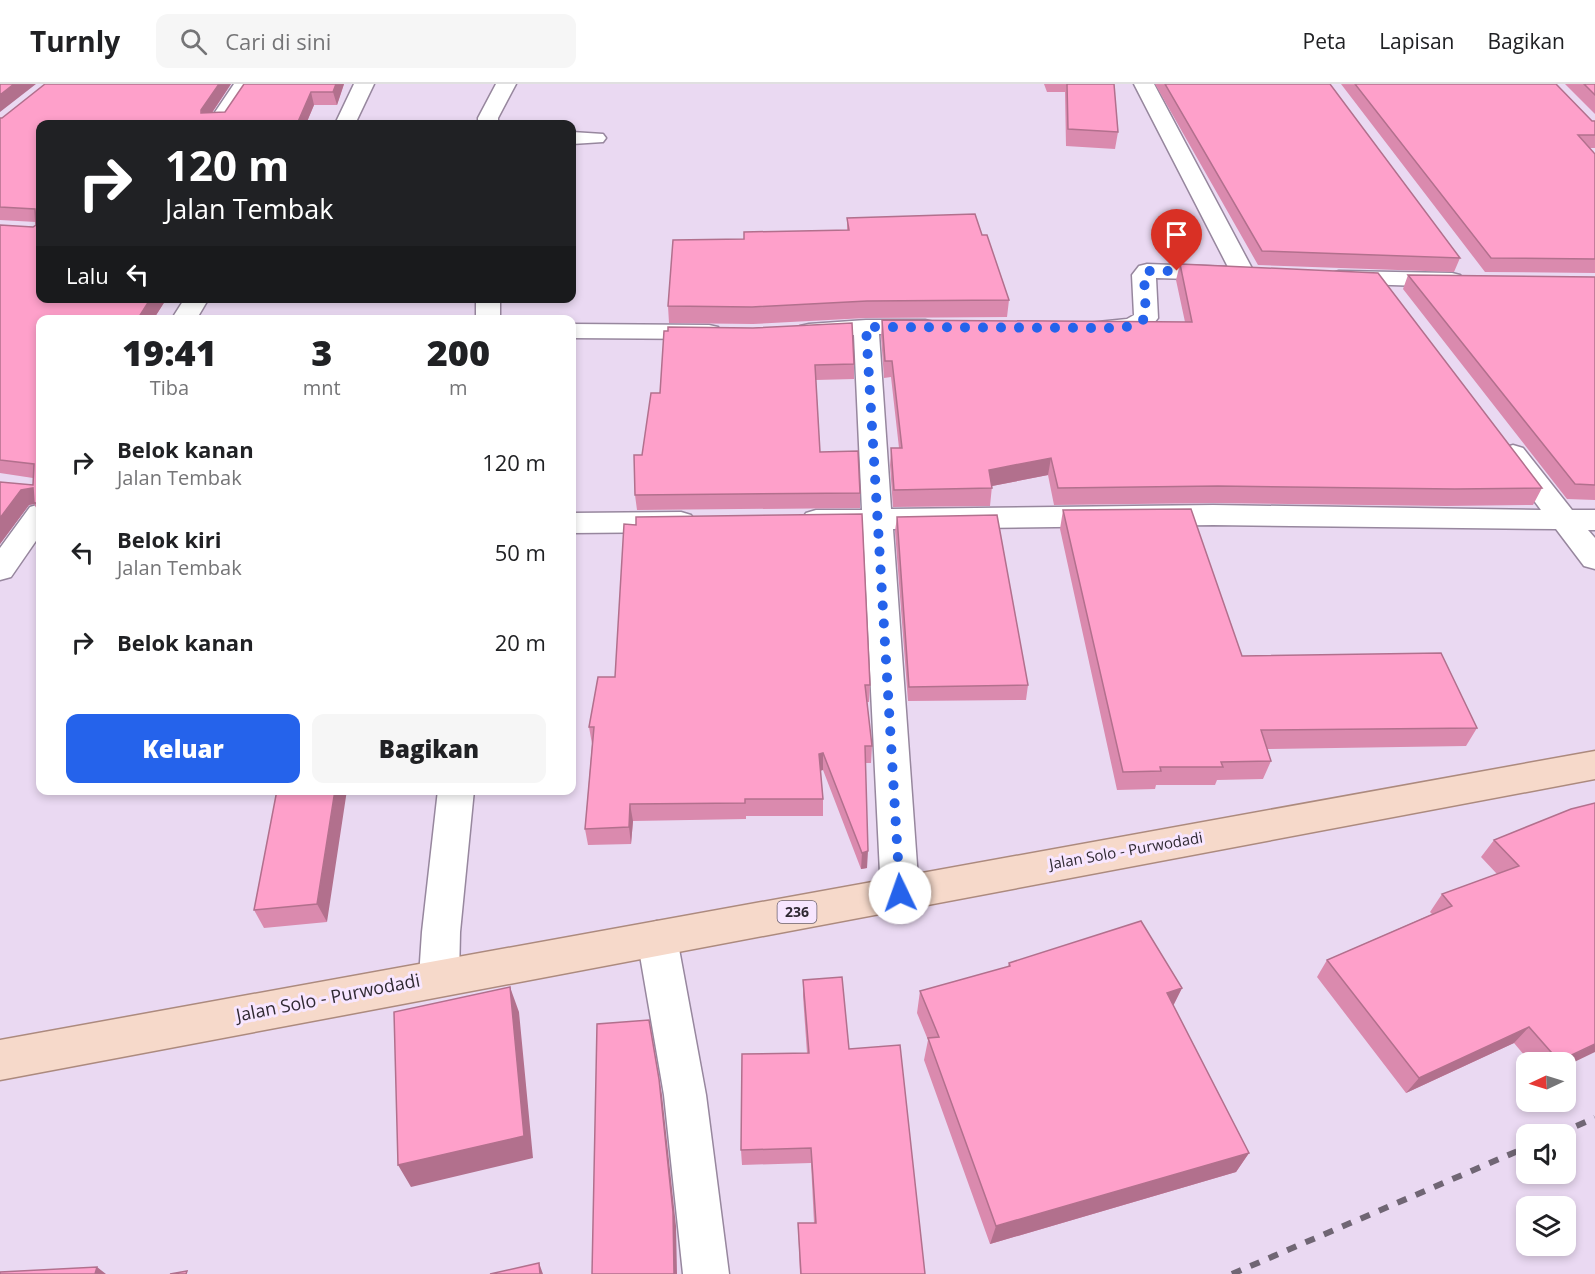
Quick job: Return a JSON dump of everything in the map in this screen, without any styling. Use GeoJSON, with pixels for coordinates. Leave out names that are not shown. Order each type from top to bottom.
{"type":"FeatureCollection","features":[{"type":"Feature","properties":{"kind":"main road","name":"Jalan Solo - Purwodadi"},"geometry":{"type":"LineString","coordinates":[[0,1060],[1595,765]]}},
{"type":"Feature","properties":{"kind":"street"},"geometry":{"type":"LineString","coordinates":[[220,120],[244,84]]}},
{"type":"Feature","properties":{"kind":"street"},"geometry":{"type":"LineString","coordinates":[[347,120],[364,84]]}},
{"type":"Feature","properties":{"kind":"street"},"geometry":{"type":"LineString","coordinates":[[488,120],[506,84]]}},
{"type":"Feature","properties":{"kind":"street"},"geometry":{"type":"LineString","coordinates":[[1070,328],[1117,328],[1132,326],[1146,318],[1144,275],[1147,271],[1254,274],[1144,84]]}},
{"type":"Feature","properties":{"kind":"street"},"geometry":{"type":"LineString","coordinates":[[576,138],[596,138]]}},
{"type":"Feature","properties":{"kind":"street"},"geometry":{"type":"LineString","coordinates":[[1312,277],[1380,280],[1469,271]]}},
{"type":"Feature","properties":{"kind":"street"},"geometry":{"type":"LineString","coordinates":[[1380,280],[1402,308]]}},
{"type":"Feature","properties":{"kind":"street"},"geometry":{"type":"LineString","coordinates":[[786,332],[866,327],[950,327]]}},
{"type":"Feature","properties":{"kind":"street"},"geometry":{"type":"LineString","coordinates":[[866,327],[900,893]]}},
{"type":"Feature","properties":{"kind":"street"},"geometry":{"type":"LineString","coordinates":[[576,332],[731,333]]}},
{"type":"Feature","properties":{"kind":"street"},"geometry":{"type":"LineString","coordinates":[[1500,437],[1563,521],[1595,559]]}},
{"type":"Feature","properties":{"kind":"street"},"geometry":{"type":"LineString","coordinates":[[0,570],[36,509]]}},
{"type":"Feature","properties":{"kind":"street"},"geometry":{"type":"LineString","coordinates":[[784,520],[1213,515],[1595,520]]}},
{"type":"Feature","properties":{"kind":"street"},"geometry":{"type":"LineString","coordinates":[[576,523],[713,521]]}},
{"type":"Feature","properties":{"kind":"street"},"geometry":{"type":"LineString","coordinates":[[439,977],[441,932],[455,795]]}},
{"type":"Feature","properties":{"kind":"street"},"geometry":{"type":"LineString","coordinates":[[657,938],[685,1095],[706,1274]]}},
{"type":"Feature","properties":{"kind":"building"},"geometry":{"type":"Polygon","coordinates":[[[0,84],[14,84],[0,95],[0,84]]]}},
{"type":"Feature","properties":{"kind":"building"},"geometry":{"type":"Polygon","coordinates":[[[45,84],[219,84],[201,113],[225,112],[244,84],[336,84],[333,92],[311,92],[299,120],[36,120],[36,225],[35,209],[0,207],[0,118],[45,84]]]}},
{"type":"Feature","properties":{"kind":"building"},"geometry":{"type":"Polygon","coordinates":[[[1067,84],[1114,84],[1118,132],[1068,129],[1067,84]]]}},
{"type":"Feature","properties":{"kind":"building"},"geometry":{"type":"Polygon","coordinates":[[[1165,84],[1330,84],[1460,258],[1262,251],[1165,84]]]}},
{"type":"Feature","properties":{"kind":"building"},"geometry":{"type":"Polygon","coordinates":[[[1355,84],[1556,84],[1592,121],[1595,121],[1595,135],[1578,135],[1595,154],[1595,259],[1491,258],[1355,84]]]}},
{"type":"Feature","properties":{"kind":"building"},"geometry":{"type":"Polygon","coordinates":[[[1584,84],[1595,84],[1595,95],[1584,84]]]}},
{"type":"Feature","properties":{"kind":"building"},"geometry":{"type":"Polygon","coordinates":[[[975,214],[982,235],[987,235],[1009,300],[867,301],[752,307],[668,306],[673,240],[744,239],[744,232],[849,230],[847,218],[975,214]]]}},
{"type":"Feature","properties":{"kind":"building"},"geometry":{"type":"Polygon","coordinates":[[[0,225],[33,227],[36,225],[36,303],[148,303],[140,315],[36,315],[36,503],[34,503],[33,488],[21,490],[0,518],[0,482],[33,485],[34,464],[0,460],[0,225]]]}},
{"type":"Feature","properties":{"kind":"building"},"geometry":{"type":"Polygon","coordinates":[[[1180,264],[1378,273],[1542,488],[1218,486],[1058,488],[1051,458],[989,470],[992,488],[894,490],[891,448],[902,448],[892,361],[885,361],[882,320],[1192,322],[1180,264]]]}},
{"type":"Feature","properties":{"kind":"building"},"geometry":{"type":"Polygon","coordinates":[[[1408,275],[1595,277],[1595,485],[1575,484],[1408,275]]]}},
{"type":"Feature","properties":{"kind":"building"},"geometry":{"type":"Polygon","coordinates":[[[852,323],[854,364],[815,365],[820,452],[858,451],[860,493],[635,495],[634,455],[642,455],[651,393],[660,393],[664,331],[668,331],[668,327],[753,328],[852,323]]]}},
{"type":"Feature","properties":{"kind":"building"},"geometry":{"type":"Polygon","coordinates":[[[1191,509],[1242,656],[1441,653],[1477,728],[1261,730],[1271,761],[1221,762],[1223,767],[1160,767],[1161,771],[1123,772],[1063,510],[1191,509]]]}},
{"type":"Feature","properties":{"kind":"building"},"geometry":{"type":"Polygon","coordinates":[[[862,514],[870,685],[865,685],[872,746],[865,746],[868,851],[862,853],[823,753],[819,754],[823,799],[745,799],[745,803],[630,804],[629,827],[585,829],[594,727],[589,727],[598,677],[615,677],[624,524],[636,525],[636,517],[862,514]]]}},
{"type":"Feature","properties":{"kind":"building"},"geometry":{"type":"Polygon","coordinates":[[[997,515],[1028,685],[909,687],[897,517],[997,515]]]}},
{"type":"Feature","properties":{"kind":"building"},"geometry":{"type":"Polygon","coordinates":[[[276,795],[334,795],[317,904],[254,910],[276,795]]]}},
{"type":"Feature","properties":{"kind":"building"},"geometry":{"type":"Polygon","coordinates":[[[1595,803],[1595,1044],[1576,1053],[1551,1052],[1529,1027],[1419,1078],[1327,960],[1452,906],[1442,894],[1519,866],[1494,840],[1571,809],[1595,803]]]}},
{"type":"Feature","properties":{"kind":"building"},"geometry":{"type":"Polygon","coordinates":[[[1141,921],[1182,988],[1167,993],[1249,1153],[996,1226],[928,1038],[939,1037],[920,991],[1010,966],[1009,963],[1141,921]]]}},
{"type":"Feature","properties":{"kind":"building"},"geometry":{"type":"Polygon","coordinates":[[[842,977],[849,1049],[900,1045],[925,1274],[801,1274],[798,1223],[816,1223],[811,1148],[741,1150],[742,1054],[809,1053],[803,980],[842,977]]]}},
{"type":"Feature","properties":{"kind":"building"},"geometry":{"type":"Polygon","coordinates":[[[510,987],[524,1136],[398,1165],[394,1012],[510,987]]]}},
{"type":"Feature","properties":{"kind":"building"},"geometry":{"type":"Polygon","coordinates":[[[649,1020],[659,1079],[673,1212],[674,1274],[592,1274],[597,1024],[649,1020]]]}},
{"type":"Feature","properties":{"kind":"building"},"geometry":{"type":"Polygon","coordinates":[[[539,1263],[540,1274],[490,1274],[539,1263]]]}},
{"type":"Feature","properties":{"kind":"building"},"geometry":{"type":"Polygon","coordinates":[[[97,1267],[95,1274],[0,1274],[0,1272],[97,1267]]]}},
{"type":"Feature","properties":{"kind":"building"},"geometry":{"type":"Polygon","coordinates":[[[187,1271],[186,1274],[170,1274],[187,1271]]]}},
{"type":"Feature","properties":{"kind":"railway"},"geometry":{"type":"LineString","coordinates":[[1576,1126],[1595,1118]]}},
{"type":"Feature","properties":{"kind":"railway"},"geometry":{"type":"LineString","coordinates":[[1232,1274],[1516,1152]]}},
{"type":"Feature","properties":{"kind":"route"},"geometry":{"type":"LineString","coordinates":[[900,893],[866,327],[1117,328],[1132,326],[1146,318],[1144,275],[1147,271],[1177,271]]}}]}
